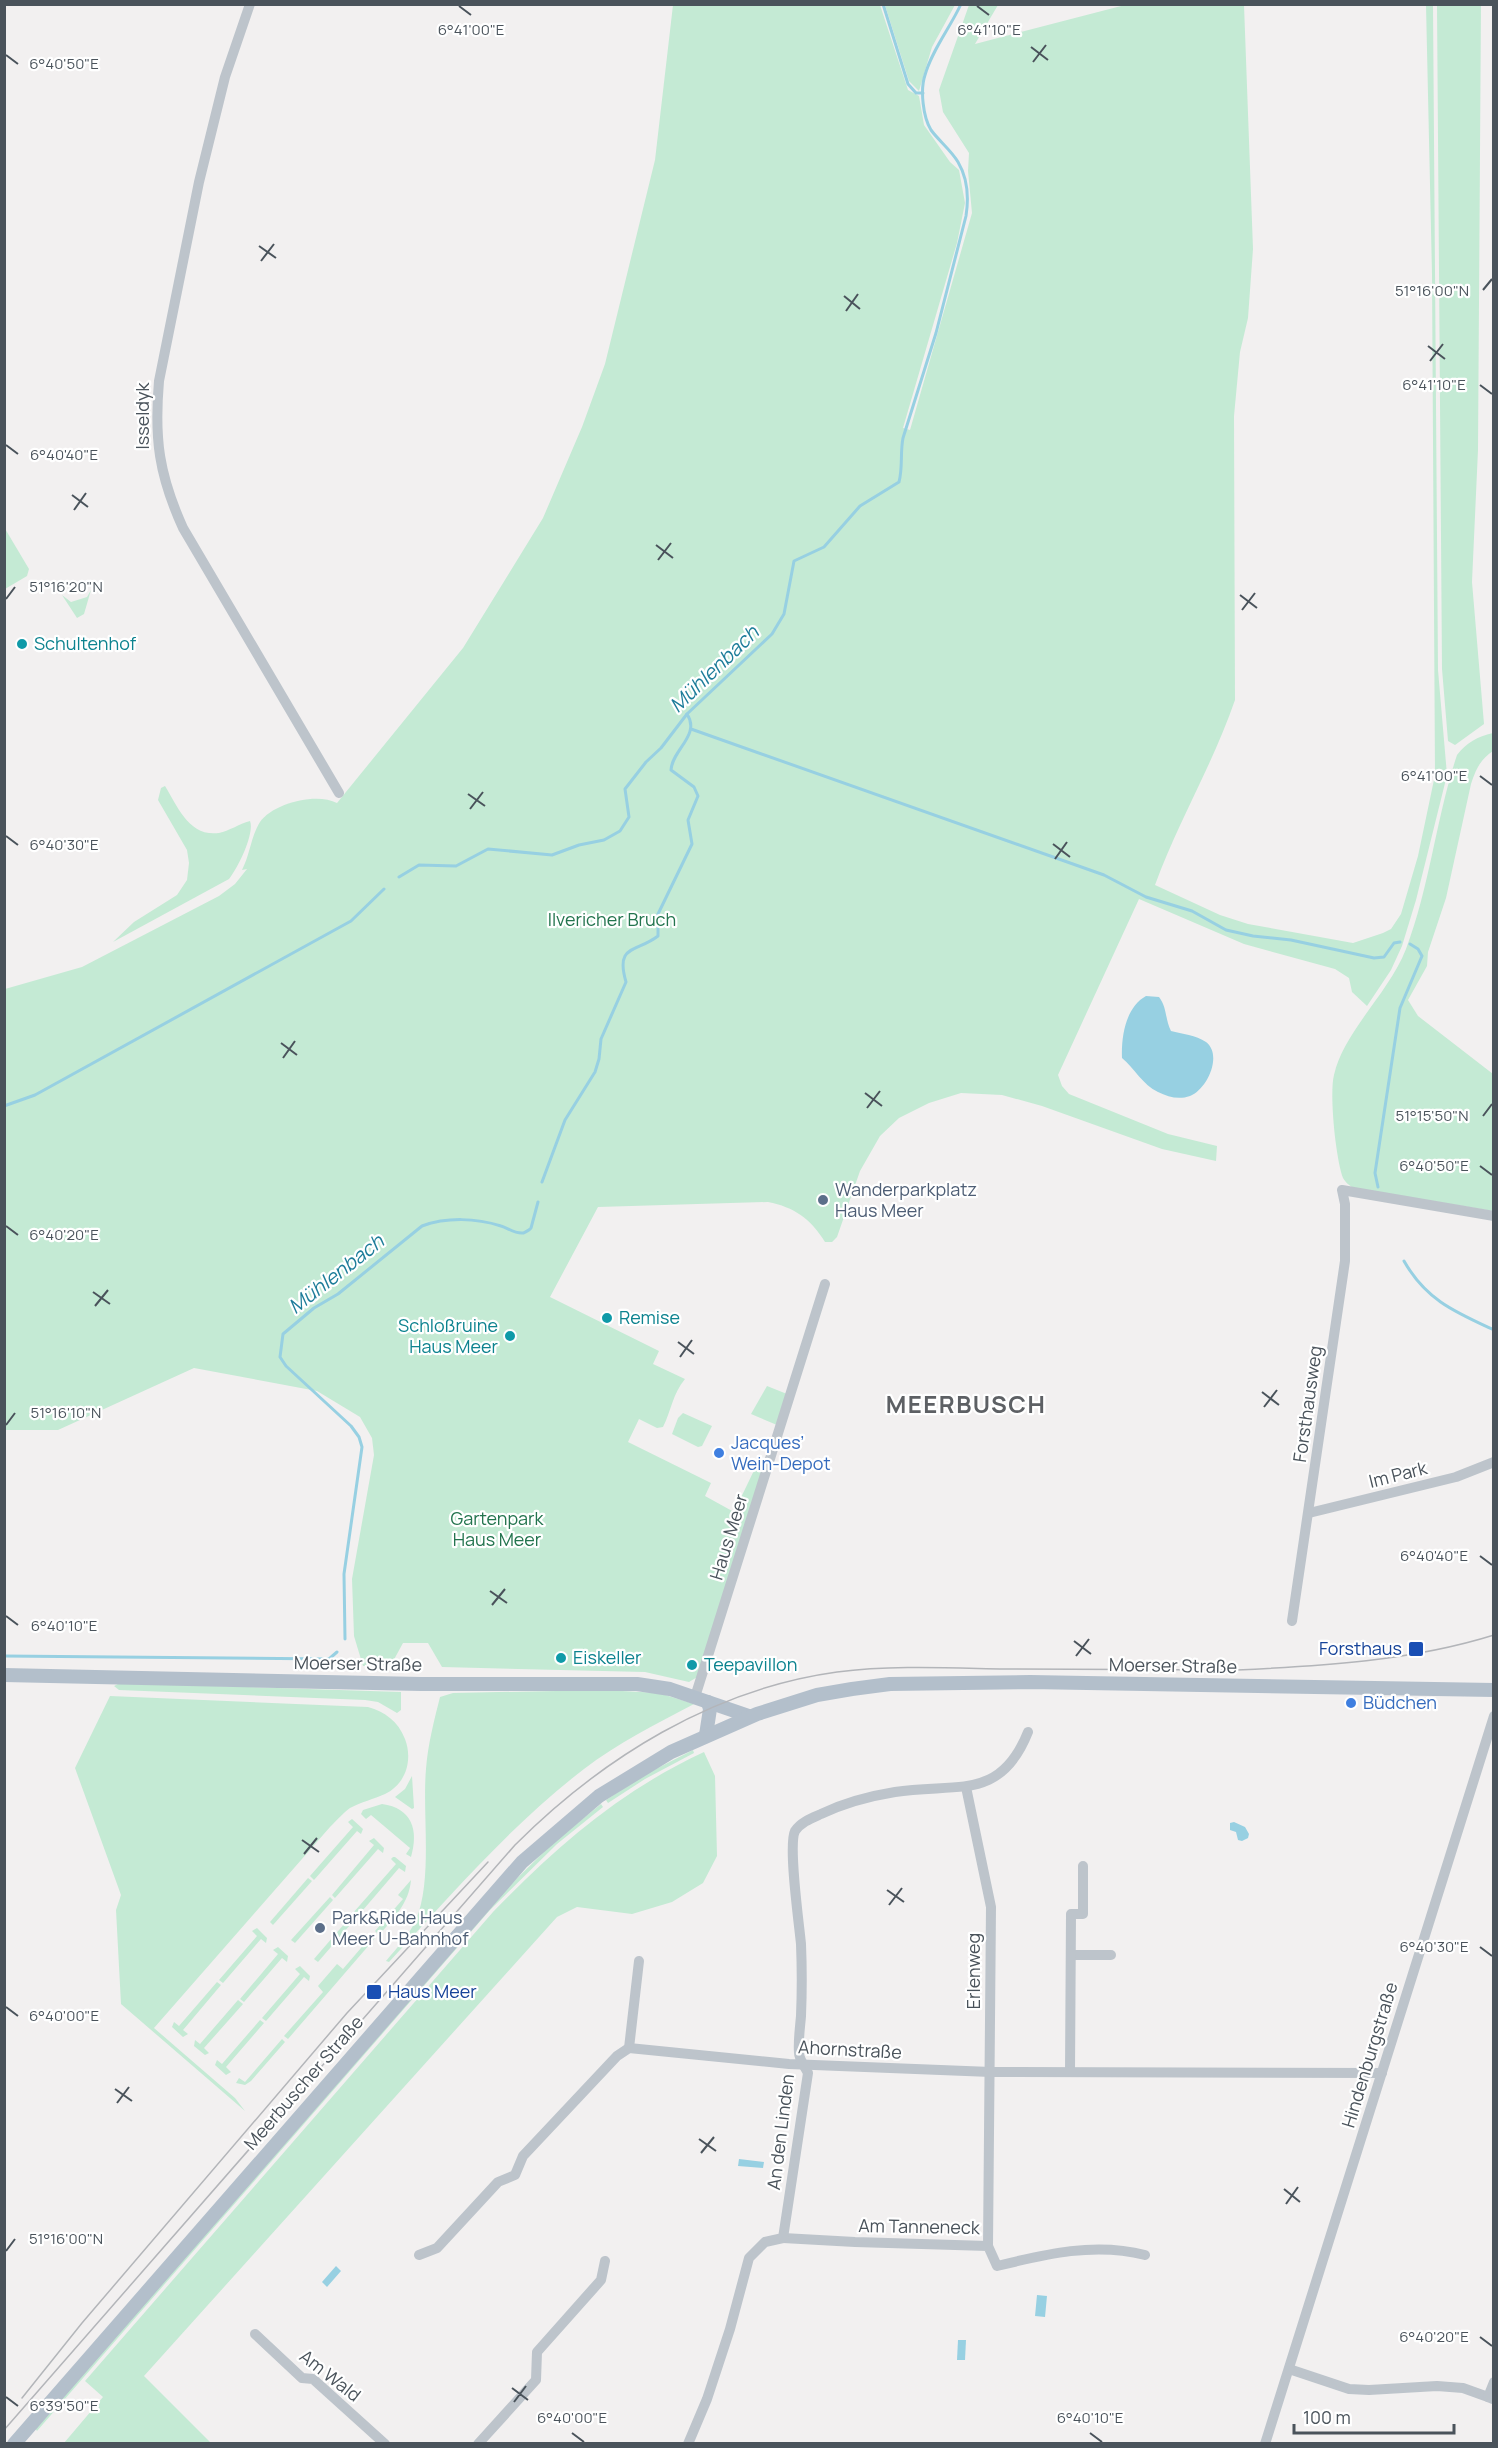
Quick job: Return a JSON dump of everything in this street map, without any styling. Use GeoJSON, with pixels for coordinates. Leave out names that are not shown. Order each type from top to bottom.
{"type":"FeatureCollection","features":[{"type":"Feature","properties":{"kind":"main road","name":"Moerser Straße"},"geometry":{"type":"LineString","coordinates":[[4,1675],[421,1684],[603,1682],[653,1686],[749,1716]]}},
{"type":"Feature","properties":{"kind":"main road","name":"Moerser Straße"},"geometry":{"type":"LineString","coordinates":[[706,1735],[749,1716],[818,1695],[901,1684],[1030,1682],[1494,1690]]}},
{"type":"Feature","properties":{"kind":"main road"},"geometry":{"type":"LineString","coordinates":[[701,1700],[710,1709],[706,1735]]}},
{"type":"Feature","properties":{"kind":"main road","name":"Meerbuscher Straße"},"geometry":{"type":"LineString","coordinates":[[14,2444],[522,1862],[599,1796],[642,1768],[706,1735]]}},
{"type":"Feature","properties":{"kind":"street","name":"Isseldyk"},"geometry":{"type":"LineString","coordinates":[[250,4],[225,77],[199,182],[159,381],[156,413],[157,440],[161,470],[169,498],[183,528],[339,793]]}},
{"type":"Feature","properties":{"kind":"street","name":"Forsthausweg"},"geometry":{"type":"LineString","coordinates":[[1292,1621],[1346,1261],[1345,1204],[1342,1190],[1494,1216]]}},
{"type":"Feature","properties":{"kind":"street","name":"Haus Meer"},"geometry":{"type":"LineString","coordinates":[[701,1700],[825,1284]]}},
{"type":"Feature","properties":{"kind":"street","name":"Im Park"},"geometry":{"type":"LineString","coordinates":[[1309,1514],[1456,1477],[1494,1462]]}},
{"type":"Feature","properties":{"kind":"street","name":"Hindenburgstraße"},"geometry":{"type":"LineString","coordinates":[[1265,2444],[1494,1716]]}},
{"type":"Feature","properties":{"kind":"street"},"geometry":{"type":"LineString","coordinates":[[966,1787],[984,1783],[997,1776],[1022,1748],[1028,1732]]}},
{"type":"Feature","properties":{"kind":"street","name":"An den Linden"},"geometry":{"type":"LineString","coordinates":[[783,2238],[808,2073],[799,2055],[803,1973],[792,1854],[796,1831],[804,1822],[829,1810],[860,1800],[896,1791],[966,1787]]}},
{"type":"Feature","properties":{"kind":"street","name":"Erlenweg"},"geometry":{"type":"LineString","coordinates":[[966,1787],[991,1906],[988,2246]]}},
{"type":"Feature","properties":{"kind":"street"},"geometry":{"type":"LineString","coordinates":[[1070,2072],[1071,1914],[1083,1914],[1083,1866]]}},
{"type":"Feature","properties":{"kind":"street"},"geometry":{"type":"LineString","coordinates":[[1071,1955],[1112,1955]]}},
{"type":"Feature","properties":{"kind":"street"},"geometry":{"type":"LineString","coordinates":[[418,2255],[437,2248],[498,2182],[515,2175],[523,2156],[617,2056],[629,2048],[639,1961]]}},
{"type":"Feature","properties":{"kind":"street","name":"Ahornstraße"},"geometry":{"type":"LineString","coordinates":[[629,2048],[789,2064],[991,2072],[1382,2073]]}},
{"type":"Feature","properties":{"kind":"street"},"geometry":{"type":"LineString","coordinates":[[688,2444],[727,2339],[749,2258],[765,2242],[783,2238]]}},
{"type":"Feature","properties":{"kind":"street","name":"Am Tanneneck"},"geometry":{"type":"LineString","coordinates":[[783,2238],[988,2246],[997,2266],[1079,2248],[1145,2254]]}},
{"type":"Feature","properties":{"kind":"street"},"geometry":{"type":"LineString","coordinates":[[478,2444],[536,2380],[537,2352],[601,2280],[605,2261]]}},
{"type":"Feature","properties":{"kind":"street","name":"Am Wald"},"geometry":{"type":"LineString","coordinates":[[255,2334],[302,2378],[313,2379],[385,2444]]}},
{"type":"Feature","properties":{"kind":"street"},"geometry":{"type":"LineString","coordinates":[[1289,2369],[1350,2389],[1463,2388],[1491,2398],[1494,2382]]}},
{"type":"Feature","properties":{"kind":"green space"},"geometry":{"type":"Polygon","coordinates":[[[673,5],[880,5],[908,90],[919,96],[924,125],[950,162],[959,170],[965,203],[957,243],[903,428],[910,430],[972,213],[968,171],[969,153],[943,112],[939,90],[969,5],[998,5],[975,44],[1125,5],[1244,5],[1253,249],[1248,318],[1240,352],[1234,416],[1235,700],[1155,885],[1220,915],[1248,924],[1353,943],[1391,929],[1401,914],[1418,856],[1435,775],[1432,274],[1426,5],[1433,5],[1438,670],[1447,775],[1416,900],[1402,946],[1391,970],[1367,1006],[1352,992],[1349,978],[1335,969],[1244,944],[1139,899],[1058,1075],[1062,1086],[1069,1094],[1168,1134],[1217,1146],[1216,1161],[1162,1149],[1042,1106],[1002,1095],[961,1093],[929,1103],[899,1118],[880,1136],[860,1171],[837,1237],[832,1242],[825,1242],[801,1215],[786,1207],[768,1202],[598,1207],[550,1297],[659,1351],[653,1364],[685,1379],[675,1396],[663,1427],[657,1428],[639,1419],[628,1442],[711,1483],[705,1496],[734,1512],[760,1458],[769,1459],[699,1676],[689,1682],[645,1672],[442,1667],[428,1643],[403,1643],[391,1665],[363,1666],[354,1636],[352,1579],[374,1455],[372,1438],[360,1417],[317,1391],[194,1368],[58,1430],[5,1430],[5,989],[82,967],[219,896],[235,884],[247,869],[242,870],[252,839],[266,815],[285,805],[307,799],[337,803],[463,648],[543,518],[582,427],[605,364],[655,160],[673,5]]]}},
{"type":"Feature","properties":{"kind":"green space"},"geometry":{"type":"Polygon","coordinates":[[[885,5],[955,5],[932,47],[919,91],[909,81],[885,5]]]}},
{"type":"Feature","properties":{"kind":"green space"},"geometry":{"type":"Polygon","coordinates":[[[1437,5],[1481,5],[1478,450],[1472,582],[1484,724],[1455,745],[1448,741],[1442,669],[1437,5]]]}},
{"type":"Feature","properties":{"kind":"green space"},"geometry":{"type":"Polygon","coordinates":[[[4,527],[29,569],[27,576],[5,589],[4,527]]]}},
{"type":"Feature","properties":{"kind":"green space"},"geometry":{"type":"Polygon","coordinates":[[[91,590],[84,614],[77,618],[62,595],[71,602],[87,597],[91,590]]]}},
{"type":"Feature","properties":{"kind":"green space"},"geometry":{"type":"Polygon","coordinates":[[[1493,733],[1493,751],[1479,765],[1471,784],[1446,898],[1428,952],[1427,966],[1408,1000],[1418,1016],[1493,1074],[1493,1211],[1353,1188],[1344,1179],[1340,1169],[1332,1097],[1334,1075],[1347,1043],[1389,981],[1406,949],[1421,901],[1457,755],[1473,741],[1493,733]]]}},
{"type":"Feature","properties":{"kind":"green space"},"geometry":{"type":"Polygon","coordinates":[[[165,786],[186,819],[200,830],[219,833],[250,821],[248,842],[229,879],[113,942],[134,922],[177,895],[187,880],[189,863],[187,850],[158,800],[161,788],[165,786]]]}},
{"type":"Feature","properties":{"kind":"green space"},"geometry":{"type":"Polygon","coordinates":[[[767,1386],[787,1394],[777,1425],[751,1414],[767,1386]]]}},
{"type":"Feature","properties":{"kind":"green space"},"geometry":{"type":"Polygon","coordinates":[[[683,1413],[712,1426],[702,1446],[698,1447],[672,1434],[678,1418],[683,1413]]]}},
{"type":"Feature","properties":{"kind":"green space"},"geometry":{"type":"Polygon","coordinates":[[[120,1683],[401,1692],[401,1710],[397,1713],[378,1702],[365,1700],[119,1690],[114,1686],[120,1683]]]}},
{"type":"Feature","properties":{"kind":"green space"},"geometry":{"type":"Polygon","coordinates":[[[604,1690],[659,1693],[694,1704],[610,1751],[557,1791],[506,1837],[389,1962],[386,1961],[410,1931],[421,1904],[426,1866],[426,1769],[440,1697],[453,1693],[604,1690]]]}},
{"type":"Feature","properties":{"kind":"green space"},"geometry":{"type":"Polygon","coordinates":[[[110,1696],[368,1707],[390,1718],[399,1727],[405,1739],[408,1763],[403,1778],[398,1784],[385,1794],[350,1808],[330,1827],[154,2028],[235,2098],[245,2111],[121,2004],[116,1910],[121,1895],[75,1768],[110,1696]]]}},
{"type":"Feature","properties":{"kind":"green space"},"geometry":{"type":"Polygon","coordinates":[[[693,1750],[694,1753],[645,1779],[608,1803],[606,1800],[644,1775],[693,1750]]]}},
{"type":"Feature","properties":{"kind":"green space"},"geometry":{"type":"Polygon","coordinates":[[[704,1752],[715,1776],[717,1856],[703,1883],[672,1902],[632,1914],[577,1907],[557,1917],[144,2376],[211,2443],[64,2443],[103,2397],[85,2381],[493,1912],[541,1865],[617,1802],[673,1767],[704,1752]]]}},
{"type":"Feature","properties":{"kind":"green space"},"geometry":{"type":"Polygon","coordinates":[[[412,1776],[414,1808],[412,1809],[395,1797],[405,1789],[412,1776]]]}},
{"type":"Feature","properties":{"kind":"green space"},"geometry":{"type":"Polygon","coordinates":[[[382,1804],[400,1810],[411,1822],[414,1838],[411,1857],[406,1854],[410,1848],[371,1815],[366,1819],[361,1814],[363,1810],[382,1804]]]}},
{"type":"Feature","properties":{"kind":"green space"},"geometry":{"type":"Polygon","coordinates":[[[601,1804],[603,1807],[557,1844],[490,1910],[37,2431],[35,2428],[487,1908],[555,1841],[601,1804]]]}},
{"type":"Feature","properties":{"kind":"green space"},"geometry":{"type":"Polygon","coordinates":[[[352,1819],[363,1829],[361,1834],[357,1831],[314,1880],[310,1876],[353,1827],[348,1822],[352,1819]]]}},
{"type":"Feature","properties":{"kind":"green space"},"geometry":{"type":"Polygon","coordinates":[[[374,1838],[384,1848],[383,1853],[378,1849],[335,1898],[332,1895],[374,1845],[369,1841],[374,1838]]]}},
{"type":"Feature","properties":{"kind":"green space"},"geometry":{"type":"Polygon","coordinates":[[[393,1857],[406,1866],[405,1872],[399,1868],[357,1917],[353,1913],[396,1864],[391,1859],[393,1857]]]}},
{"type":"Feature","properties":{"kind":"green space"},"geometry":{"type":"Polygon","coordinates":[[[308,1878],[312,1881],[273,1925],[270,1922],[308,1878]]]}},
{"type":"Feature","properties":{"kind":"green space"},"geometry":{"type":"Polygon","coordinates":[[[411,1880],[404,1903],[379,1935],[375,1931],[403,1899],[398,1895],[411,1880]]]}},
{"type":"Feature","properties":{"kind":"green space"},"geometry":{"type":"Polygon","coordinates":[[[330,1897],[333,1900],[295,1943],[291,1940],[330,1897]]]}},
{"type":"Feature","properties":{"kind":"green space"},"geometry":{"type":"Polygon","coordinates":[[[352,1915],[356,1918],[318,1962],[314,1959],[352,1915]]]}},
{"type":"Feature","properties":{"kind":"green space"},"geometry":{"type":"Polygon","coordinates":[[[257,1928],[267,1938],[266,1943],[261,1939],[223,1983],[219,1980],[257,1936],[252,1931],[257,1928]]]}},
{"type":"Feature","properties":{"kind":"green space"},"geometry":{"type":"Polygon","coordinates":[[[373,1934],[376,1937],[288,2039],[284,2036],[323,1992],[318,1986],[337,1964],[343,1969],[373,1934]]]}},
{"type":"Feature","properties":{"kind":"green space"},"geometry":{"type":"Polygon","coordinates":[[[278,1947],[288,1956],[287,1962],[282,1958],[244,2002],[240,1999],[278,1954],[273,1950],[278,1947]]]}},
{"type":"Feature","properties":{"kind":"green space"},"geometry":{"type":"Polygon","coordinates":[[[300,1966],[310,1976],[309,1981],[304,1977],[266,2021],[262,2018],[300,1974],[295,1969],[300,1966]]]}},
{"type":"Feature","properties":{"kind":"green space"},"geometry":{"type":"Polygon","coordinates":[[[217,1982],[221,1985],[183,2030],[188,2034],[183,2037],[172,2027],[174,2022],[179,2026],[217,1982]]]}},
{"type":"Feature","properties":{"kind":"green space"},"geometry":{"type":"Polygon","coordinates":[[[238,2000],[243,2004],[204,2048],[209,2053],[205,2055],[194,2046],[195,2040],[200,2044],[238,2000]]]}},
{"type":"Feature","properties":{"kind":"green space"},"geometry":{"type":"Polygon","coordinates":[[[260,2020],[264,2023],[226,2067],[231,2072],[226,2075],[215,2065],[217,2060],[222,2064],[260,2020]]]}},
{"type":"Feature","properties":{"kind":"green space"},"geometry":{"type":"Polygon","coordinates":[[[282,2039],[285,2042],[251,2081],[245,2085],[236,2083],[239,2078],[245,2082],[282,2039]]]}},
{"type":"Feature","properties":{"kind":"water"},"geometry":{"type":"Polygon","coordinates":[[[1146,996],[1159,997],[1171,1031],[1198,1038],[1211,1048],[1213,1063],[1211,1072],[1202,1087],[1190,1096],[1174,1097],[1158,1092],[1122,1058],[1124,1032],[1129,1015],[1139,1001],[1146,996]]]}},
{"type":"Feature","properties":{"kind":"water"},"geometry":{"type":"Polygon","coordinates":[[[1234,1822],[1245,1827],[1249,1834],[1248,1838],[1238,1840],[1236,1832],[1230,1830],[1230,1823],[1234,1822]]]}},
{"type":"Feature","properties":{"kind":"water"},"geometry":{"type":"Polygon","coordinates":[[[739,2159],[764,2162],[763,2168],[738,2166],[739,2159]]]}},
{"type":"Feature","properties":{"kind":"water"},"geometry":{"type":"Polygon","coordinates":[[[336,2266],[341,2271],[327,2287],[322,2282],[336,2266]]]}},
{"type":"Feature","properties":{"kind":"water"},"geometry":{"type":"Polygon","coordinates":[[[1037,2295],[1047,2296],[1045,2317],[1035,2316],[1037,2295]]]}},
{"type":"Feature","properties":{"kind":"water"},"geometry":{"type":"Polygon","coordinates":[[[958,2340],[966,2340],[965,2360],[957,2360],[958,2340]]]}},
{"type":"Feature","properties":{"kind":"waterway"},"geometry":{"type":"LineString","coordinates":[[883,4],[908,84],[916,93],[923,93]]}},
{"type":"Feature","properties":{"kind":"waterway","name":"Mühlenbach"},"geometry":{"type":"LineString","coordinates":[[399,877],[419,865],[456,866],[488,849],[552,855],[579,845],[604,840],[620,831],[629,817],[625,789],[687,714],[772,634],[784,614],[794,561],[824,547],[860,506],[899,482],[903,438],[936,333],[967,209],[967,188],[964,175],[955,158],[931,130],[924,111],[923,96],[923,81],[928,66],[961,4]]}},
{"type":"Feature","properties":{"kind":"waterway"},"geometry":{"type":"LineString","coordinates":[[542,1182],[565,1120],[595,1072],[601,1039],[626,982],[623,970],[625,955],[658,936],[658,914],[692,844],[688,820],[698,796],[694,787],[671,770],[691,729],[687,714]]}},
{"type":"Feature","properties":{"kind":"waterway"},"geometry":{"type":"LineString","coordinates":[[691,729],[1104,875],[1146,897],[1192,911],[1226,930],[1253,936],[1291,940],[1374,958],[1384,957],[1394,943],[1400,942]]}},
{"type":"Feature","properties":{"kind":"waterway"},"geometry":{"type":"LineString","coordinates":[[4,1106],[35,1095],[351,921],[384,889]]}},
{"type":"Feature","properties":{"kind":"waterway"},"geometry":{"type":"LineString","coordinates":[[1378,1187],[1375,1173],[1400,1008],[1422,956],[1418,949],[1410,944]]}},
{"type":"Feature","properties":{"kind":"waterway","name":"Mühlenbach"},"geometry":{"type":"LineString","coordinates":[[345,1639],[344,1574],[362,1447],[359,1437],[351,1426],[286,1366],[280,1357],[283,1334],[314,1308],[338,1294],[422,1226],[441,1221],[472,1220],[523,1233],[531,1228],[538,1202]]}},
{"type":"Feature","properties":{"kind":"waterway"},"geometry":{"type":"LineString","coordinates":[[1404,1261],[1422,1286],[1432,1295],[1454,1311],[1494,1330]]}},
{"type":"Feature","properties":{"kind":"waterway"},"geometry":{"type":"LineString","coordinates":[[4,1656],[329,1659],[337,1652]]}},
{"type":"Feature","properties":{"kind":"tram line"},"geometry":{"type":"LineString","coordinates":[[4,2430],[515,1845],[585,1784],[662,1732],[704,1711],[747,1694],[791,1681],[837,1672],[879,1668],[1237,1670],[1366,1661],[1431,1651],[1494,1635]]}},
{"type":"Feature","properties":{"kind":"tram line"},"geometry":{"type":"LineString","coordinates":[[22,2398],[82,2323],[347,2013],[488,1862]]}},
{"type":"Feature","properties":{"kind":"place","name":"Schultenhof"},"geometry":{"type":"Point","coordinates":[22,644]}},
{"type":"Feature","properties":{"kind":"place","name":"Wanderparkplatz Haus Meer"},"geometry":{"type":"Point","coordinates":[823,1200]}},
{"type":"Feature","properties":{"kind":"place","name":"Remise"},"geometry":{"type":"Point","coordinates":[607,1318]}},
{"type":"Feature","properties":{"kind":"place","name":"Schloßruine Haus Meer"},"geometry":{"type":"Point","coordinates":[510,1336]}},
{"type":"Feature","properties":{"kind":"place","name":"Jacques’ Wein-Depot"},"geometry":{"type":"Point","coordinates":[719,1453]}},
{"type":"Feature","properties":{"kind":"place","name":"Forsthaus"},"geometry":{"type":"Point","coordinates":[1416,1649]}},
{"type":"Feature","properties":{"kind":"place","name":"Eiskeller"},"geometry":{"type":"Point","coordinates":[561,1658]}},
{"type":"Feature","properties":{"kind":"place","name":"Teepavillon"},"geometry":{"type":"Point","coordinates":[692,1665]}},
{"type":"Feature","properties":{"kind":"place","name":"Büdchen"},"geometry":{"type":"Point","coordinates":[1351,1703]}},
{"type":"Feature","properties":{"kind":"place","name":"Park&Ride Haus Meer U-Bahnhof"},"geometry":{"type":"Point","coordinates":[320,1928]}},
{"type":"Feature","properties":{"kind":"place","name":"Haus Meer"},"geometry":{"type":"Point","coordinates":[374,1992]}},
{"type":"Feature","properties":{"kind":"district","name":"MEERBUSCH"},"geometry":{"type":"Point","coordinates":[966,1405]}},
{"type":"Feature","properties":{"kind":"park label","name":"Ilvericher Bruch"},"geometry":{"type":"Point","coordinates":[612,920]}},
{"type":"Feature","properties":{"kind":"park label","name":"Gartenpark Haus Meer"},"geometry":{"type":"Point","coordinates":[497,1529]}}]}
